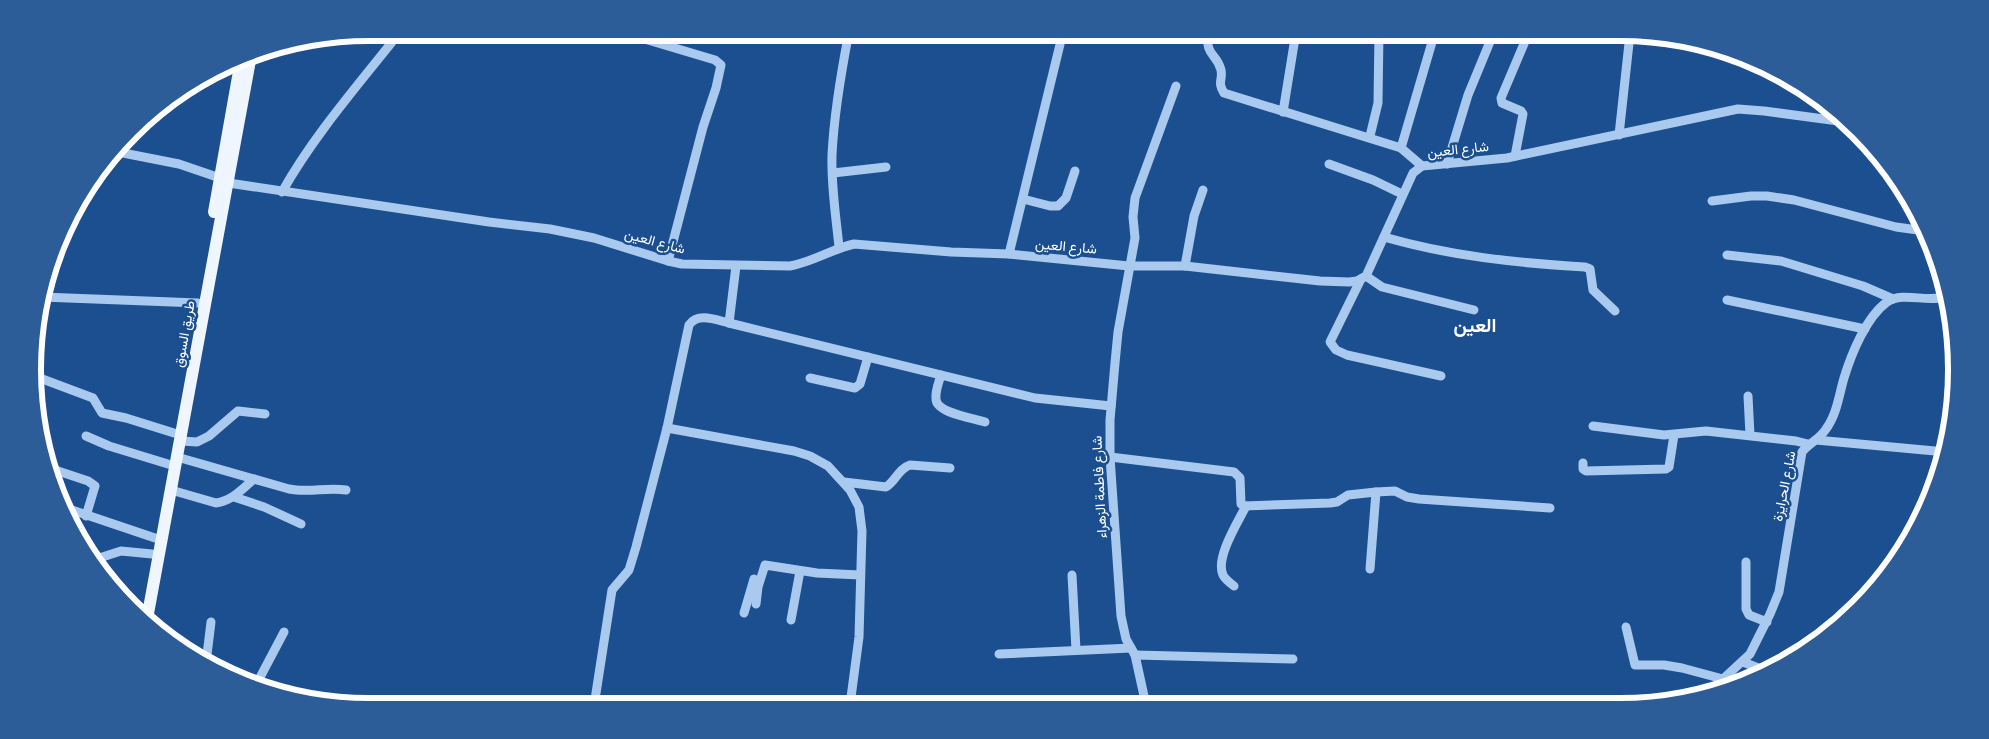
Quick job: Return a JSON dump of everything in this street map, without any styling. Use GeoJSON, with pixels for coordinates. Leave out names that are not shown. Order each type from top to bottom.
{"type":"FeatureCollection","features":[{"type":"Feature","properties":{"kind":"main road","name":"طريق السوق"},"geometry":{"type":"LineString","coordinates":[[177,437],[198,303],[249,64]]}},
{"type":"Feature","properties":{"kind":"main road","name":"طريق السوق"},"geometry":{"type":"LineString","coordinates":[[142,606],[173,460],[223,181],[240,68]]}},
{"type":"Feature","properties":{"kind":"main road","name":"طريق السوق"},"geometry":{"type":"LineString","coordinates":[[149,613],[171,490],[173,460]]}},
{"type":"Feature","properties":{"kind":"street"},"geometry":{"type":"LineString","coordinates":[[282,192],[291,175],[336,113],[393,41]]}},
{"type":"Feature","properties":{"kind":"street"},"geometry":{"type":"LineString","coordinates":[[651,41],[715,60],[720,65],[716,88],[703,127],[668,261]]}},
{"type":"Feature","properties":{"kind":"street"},"geometry":{"type":"LineString","coordinates":[[839,247],[832,155],[839,85],[848,41]]}},
{"type":"Feature","properties":{"kind":"street"},"geometry":{"type":"LineString","coordinates":[[1009,254],[1061,41]]}},
{"type":"Feature","properties":{"kind":"street"},"geometry":{"type":"LineString","coordinates":[[1208,41],[1208,50],[1221,70],[1219,86],[1224,93],[1283,112],[1370,136],[1401,148],[1422,166]]}},
{"type":"Feature","properties":{"kind":"street"},"geometry":{"type":"LineString","coordinates":[[1283,112],[1295,41]]}},
{"type":"Feature","properties":{"kind":"street"},"geometry":{"type":"LineString","coordinates":[[1370,136],[1378,103],[1379,41]]}},
{"type":"Feature","properties":{"kind":"street"},"geometry":{"type":"LineString","coordinates":[[1401,148],[1432,41]]}},
{"type":"Feature","properties":{"kind":"street"},"geometry":{"type":"LineString","coordinates":[[1448,164],[1468,95],[1490,41]]}},
{"type":"Feature","properties":{"kind":"street"},"geometry":{"type":"LineString","coordinates":[[1515,156],[1523,114],[1521,111],[1506,106],[1502,103],[1501,98],[1525,41]]}},
{"type":"Feature","properties":{"kind":"street"},"geometry":{"type":"LineString","coordinates":[[1619,135],[1628,41]]}},
{"type":"Feature","properties":{"kind":"street","name":"شارع فاطمة الزهراء"},"geometry":{"type":"LineString","coordinates":[[1144,698],[1133,651],[1124,632],[1121,616],[1110,456],[1111,406],[1118,332],[1135,238],[1133,216],[1135,198],[1176,86]]}},
{"type":"Feature","properties":{"kind":"street","name":"شارع العين"},"geometry":{"type":"LineString","coordinates":[[123,153],[178,164],[223,181],[282,192],[568,232],[682,264],[736,266],[796,265],[839,247],[854,244],[951,252],[1009,254],[1130,266],[1185,266],[1349,282],[1364,277],[1413,172],[1422,166],[1515,156],[1738,109],[1831,119]]}},
{"type":"Feature","properties":{"kind":"street"},"geometry":{"type":"LineString","coordinates":[[1329,164],[1373,180],[1402,194]]}},
{"type":"Feature","properties":{"kind":"street"},"geometry":{"type":"LineString","coordinates":[[833,173],[886,167]]}},
{"type":"Feature","properties":{"kind":"street"},"geometry":{"type":"LineString","coordinates":[[1023,199],[1050,206],[1058,206],[1066,198],[1075,171]]}},
{"type":"Feature","properties":{"kind":"street"},"geometry":{"type":"LineString","coordinates":[[1185,266],[1194,216],[1204,190]]}},
{"type":"Feature","properties":{"kind":"street"},"geometry":{"type":"LineString","coordinates":[[1712,201],[1767,196],[1827,208],[1896,227],[1917,230]]}},
{"type":"Feature","properties":{"kind":"street"},"geometry":{"type":"LineString","coordinates":[[1384,237],[1435,250],[1491,260],[1585,267],[1590,269],[1593,290],[1615,311]]}},
{"type":"Feature","properties":{"kind":"street"},"geometry":{"type":"LineString","coordinates":[[1727,255],[1781,261],[1863,286],[1893,299],[1900,297],[1939,297]]}},
{"type":"Feature","properties":{"kind":"street"},"geometry":{"type":"LineString","coordinates":[[729,323],[736,266]]}},
{"type":"Feature","properties":{"kind":"street"},"geometry":{"type":"LineString","coordinates":[[1441,376],[1347,355],[1336,350],[1330,342],[1364,277],[1382,287],[1474,310]]}},
{"type":"Feature","properties":{"kind":"street"},"geometry":{"type":"LineString","coordinates":[[50,297],[198,303]]}},
{"type":"Feature","properties":{"kind":"street","name":"شارع الحرايزة"},"geometry":{"type":"LineString","coordinates":[[1725,680],[1743,662],[1755,645],[1779,592],[1783,577],[1802,452],[1827,429],[1838,403],[1844,378],[1865,328],[1878,311],[1893,299]]}},
{"type":"Feature","properties":{"kind":"street"},"geometry":{"type":"LineString","coordinates":[[1728,300],[1865,328]]}},
{"type":"Feature","properties":{"kind":"street"},"geometry":{"type":"LineString","coordinates":[[595,698],[612,590],[629,570],[667,428],[689,324],[692,320],[703,317],[1035,398],[1111,406]]}},
{"type":"Feature","properties":{"kind":"street"},"geometry":{"type":"LineString","coordinates":[[810,378],[855,388],[860,384],[868,357]]}},
{"type":"Feature","properties":{"kind":"street"},"geometry":{"type":"LineString","coordinates":[[941,374],[935,400],[938,405],[947,411],[985,422]]}},
{"type":"Feature","properties":{"kind":"street"},"geometry":{"type":"LineString","coordinates":[[41,379],[93,398],[102,413],[126,418],[177,437],[198,442],[209,436],[238,412],[265,414]]}},
{"type":"Feature","properties":{"kind":"street"},"geometry":{"type":"LineString","coordinates":[[1748,396],[1750,436]]}},
{"type":"Feature","properties":{"kind":"street"},"geometry":{"type":"LineString","coordinates":[[1593,426],[1674,435],[1706,431],[1796,441],[1938,451]]}},
{"type":"Feature","properties":{"kind":"street"},"geometry":{"type":"LineString","coordinates":[[667,428],[794,451],[810,456],[828,466],[844,482],[859,508],[862,531],[859,637],[851,698]]}},
{"type":"Feature","properties":{"kind":"street"},"geometry":{"type":"LineString","coordinates":[[1583,463],[1583,469],[1586,471],[1666,469],[1669,467],[1674,435]]}},
{"type":"Feature","properties":{"kind":"street"},"geometry":{"type":"LineString","coordinates":[[86,436],[109,446],[303,492],[332,488],[346,490]]}},
{"type":"Feature","properties":{"kind":"street"},"geometry":{"type":"LineString","coordinates":[[1110,456],[1234,472],[1240,478],[1241,504],[1246,506],[1330,503],[1337,502],[1348,495],[1395,491],[1407,497],[1419,499],[1550,508]]}},
{"type":"Feature","properties":{"kind":"street"},"geometry":{"type":"LineString","coordinates":[[844,482],[886,487],[892,484],[904,467],[910,465],[950,468]]}},
{"type":"Feature","properties":{"kind":"street"},"geometry":{"type":"LineString","coordinates":[[58,471],[88,481],[95,486],[86,516]]}},
{"type":"Feature","properties":{"kind":"street"},"geometry":{"type":"LineString","coordinates":[[171,490],[216,503],[234,497],[254,479]]}},
{"type":"Feature","properties":{"kind":"street"},"geometry":{"type":"LineString","coordinates":[[1370,569],[1376,492]]}},
{"type":"Feature","properties":{"kind":"street"},"geometry":{"type":"LineString","coordinates":[[234,497],[264,507],[301,524]]}},
{"type":"Feature","properties":{"kind":"street"},"geometry":{"type":"LineString","coordinates":[[1234,586],[1223,576],[1220,564],[1246,506]]}},
{"type":"Feature","properties":{"kind":"street"},"geometry":{"type":"LineString","coordinates":[[73,511],[155,538]]}},
{"type":"Feature","properties":{"kind":"street"},"geometry":{"type":"LineString","coordinates":[[101,557],[121,551],[152,554]]}},
{"type":"Feature","properties":{"kind":"street"},"geometry":{"type":"LineString","coordinates":[[1746,562],[1746,609],[1750,615],[1766,622]]}},
{"type":"Feature","properties":{"kind":"street"},"geometry":{"type":"LineString","coordinates":[[744,613],[760,565],[800,571],[860,575]]}},
{"type":"Feature","properties":{"kind":"street"},"geometry":{"type":"LineString","coordinates":[[756,604],[758,587],[765,565]]}},
{"type":"Feature","properties":{"kind":"street"},"geometry":{"type":"LineString","coordinates":[[791,620],[800,571]]}},
{"type":"Feature","properties":{"kind":"street"},"geometry":{"type":"LineString","coordinates":[[1072,575],[1076,650]]}},
{"type":"Feature","properties":{"kind":"street"},"geometry":{"type":"LineString","coordinates":[[207,655],[211,622]]}},
{"type":"Feature","properties":{"kind":"street"},"geometry":{"type":"LineString","coordinates":[[1626,627],[1635,665],[1664,665],[1682,668],[1719,682]]}},
{"type":"Feature","properties":{"kind":"street"},"geometry":{"type":"LineString","coordinates":[[259,678],[284,632]]}},
{"type":"Feature","properties":{"kind":"street"},"geometry":{"type":"LineString","coordinates":[[999,654],[1076,650],[1293,659]]}},
{"type":"Feature","properties":{"kind":"street"},"geometry":{"type":"LineString","coordinates":[[1743,662],[1758,667]]}},
{"type":"Feature","properties":{"kind":"district","name":"العين"},"geometry":{"type":"Point","coordinates":[1475,325]}}]}
